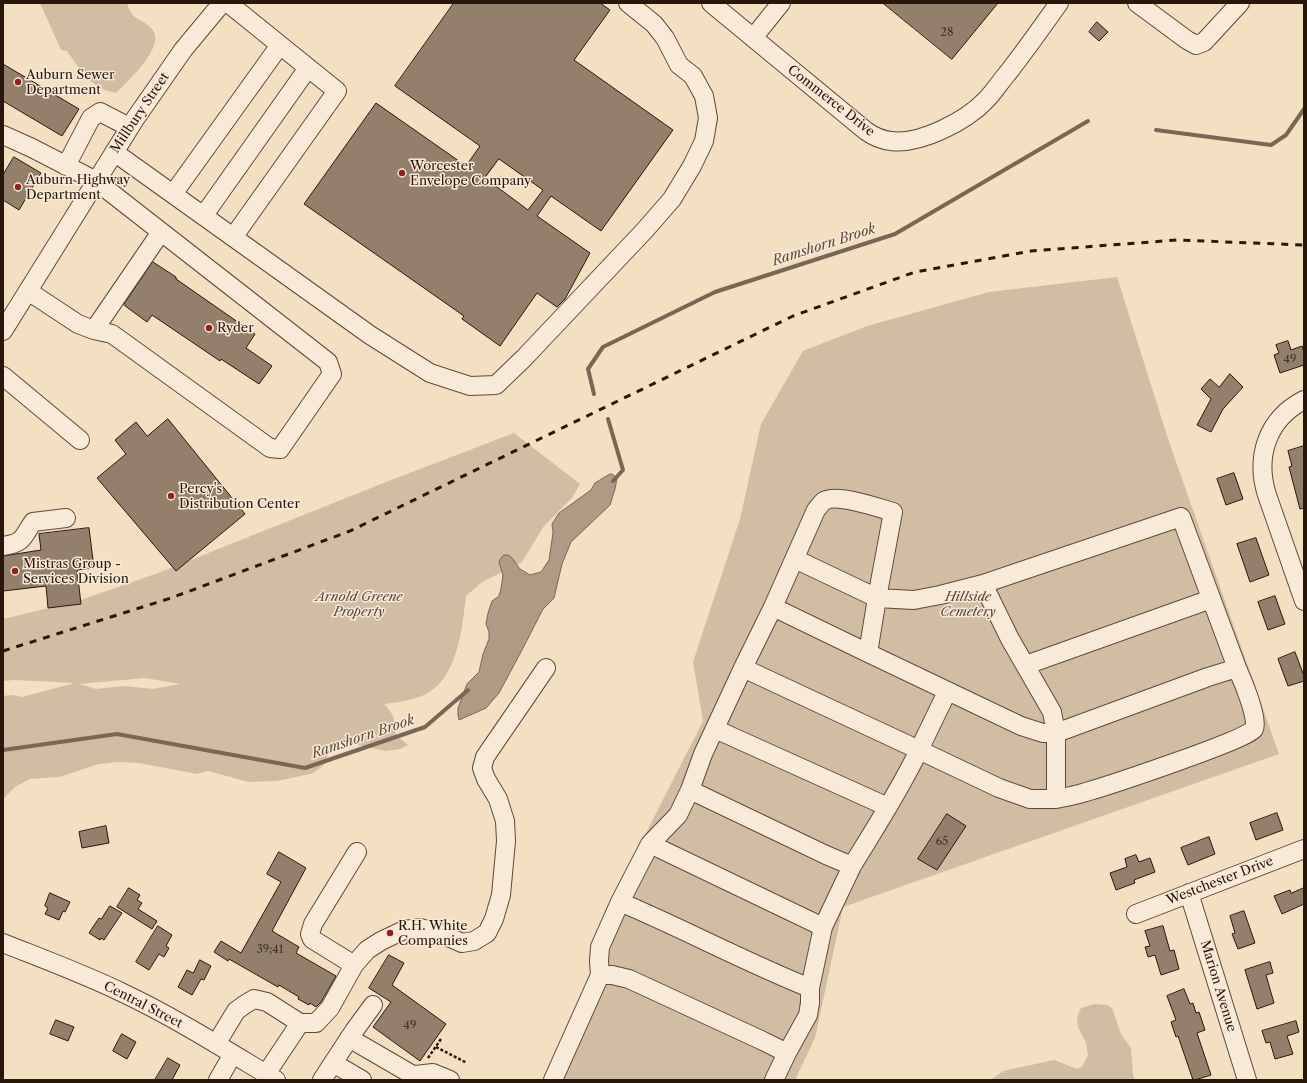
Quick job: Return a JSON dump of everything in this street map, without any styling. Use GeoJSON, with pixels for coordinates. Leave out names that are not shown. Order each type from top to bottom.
{"type":"FeatureCollection","features":[{"type":"Feature","properties":{"kind":"street","name":"Millbury Street"},"geometry":{"type":"LineString","coordinates":[[6,320],[28,292],[130,127],[183,50],[222,3]]}},
{"type":"Feature","properties":{"kind":"street"},"geometry":{"type":"LineString","coordinates":[[228,3],[337,91],[234,236]]}},
{"type":"Feature","properties":{"kind":"street"},"geometry":{"type":"LineString","coordinates":[[114,152],[234,236],[370,335],[430,373],[470,386],[496,385],[524,358],[645,230],[676,192],[692,166],[704,141],[708,118],[704,96],[693,76],[679,65],[665,38],[654,24],[628,3]]}},
{"type":"Feature","properties":{"kind":"street"},"geometry":{"type":"LineString","coordinates":[[753,38],[781,3]]}},
{"type":"Feature","properties":{"kind":"street","name":"Commerce Drive"},"geometry":{"type":"LineString","coordinates":[[715,4],[753,38],[866,131],[876,137],[895,142],[912,140],[941,130],[966,116],[986,100],[1030,44],[1059,3]]}},
{"type":"Feature","properties":{"kind":"street"},"geometry":{"type":"LineString","coordinates":[[1138,3],[1187,40],[1196,45],[1204,42],[1240,3]]}},
{"type":"Feature","properties":{"kind":"street"},"geometry":{"type":"LineString","coordinates":[[173,194],[280,45]]}},
{"type":"Feature","properties":{"kind":"street"},"geometry":{"type":"LineString","coordinates":[[204,215],[308,68]]}},
{"type":"Feature","properties":{"kind":"street"},"geometry":{"type":"LineString","coordinates":[[66,166],[91,118],[100,112],[130,127]]}},
{"type":"Feature","properties":{"kind":"street"},"geometry":{"type":"LineString","coordinates":[[3,135],[96,181],[328,362],[332,374],[280,448],[270,448],[112,334],[94,330],[78,324],[28,292]]}},
{"type":"Feature","properties":{"kind":"street"},"geometry":{"type":"LineString","coordinates":[[94,330],[161,232]]}},
{"type":"Feature","properties":{"kind":"street"},"geometry":{"type":"LineString","coordinates":[[3,376],[80,440]]}},
{"type":"Feature","properties":{"kind":"street"},"geometry":{"type":"LineString","coordinates":[[1304,400],[1286,412],[1270,432],[1262,456],[1261,470],[1267,495],[1304,600]]}},
{"type":"Feature","properties":{"kind":"street"},"geometry":{"type":"LineString","coordinates":[[553,1080],[600,974],[600,948],[620,902],[650,844],[678,815],[690,790],[703,754],[773,607],[816,510],[824,501],[834,498],[857,502],[893,512],[868,653]]}},
{"type":"Feature","properties":{"kind":"street"},"geometry":{"type":"LineString","coordinates":[[743,668],[999,788],[1030,799],[1056,799],[1086,793],[1218,747],[1252,732],[1255,727],[1254,714],[1238,668],[1181,517],[982,584],[914,600],[877,598],[795,559]]}},
{"type":"Feature","properties":{"kind":"street"},"geometry":{"type":"LineString","coordinates":[[3,546],[21,541],[33,522],[66,518]]}},
{"type":"Feature","properties":{"kind":"street"},"geometry":{"type":"LineString","coordinates":[[982,584],[1010,639],[1052,712],[1056,733],[1056,799]]}},
{"type":"Feature","properties":{"kind":"street"},"geometry":{"type":"LineString","coordinates":[[1026,665],[1211,599]]}},
{"type":"Feature","properties":{"kind":"street"},"geometry":{"type":"LineString","coordinates":[[773,607],[947,692],[1021,726],[1043,733],[1056,733],[1208,677],[1238,668]]}},
{"type":"Feature","properties":{"kind":"street"},"geometry":{"type":"LineString","coordinates":[[216,1044],[236,1011],[244,1004],[254,999],[267,1002],[300,1023],[316,1023],[330,1008],[354,965],[367,950],[404,930],[420,928],[437,932],[462,943],[474,941],[487,933],[494,919],[501,896],[506,841],[504,821],[498,799],[486,779],[482,768],[485,757],[546,668]]}},
{"type":"Feature","properties":{"kind":"street"},"geometry":{"type":"LineString","coordinates":[[774,1080],[808,1015],[810,988],[823,927],[852,866],[909,771],[947,692]]}},
{"type":"Feature","properties":{"kind":"street"},"geometry":{"type":"LineString","coordinates":[[716,729],[888,807]]}},
{"type":"Feature","properties":{"kind":"street"},"geometry":{"type":"LineString","coordinates":[[690,790],[852,866]]}},
{"type":"Feature","properties":{"kind":"street"},"geometry":{"type":"LineString","coordinates":[[650,844],[823,927]]}},
{"type":"Feature","properties":{"kind":"street","name":"Westchester Drive"},"geometry":{"type":"LineString","coordinates":[[1136,914],[1304,849]]}},
{"type":"Feature","properties":{"kind":"street"},"geometry":{"type":"LineString","coordinates":[[354,965],[312,939],[310,934],[313,924],[357,852]]}},
{"type":"Feature","properties":{"kind":"street","name":"Marion Avenue"},"geometry":{"type":"LineString","coordinates":[[1188,893],[1247,1080]]}},
{"type":"Feature","properties":{"kind":"street"},"geometry":{"type":"LineString","coordinates":[[620,902],[661,919],[785,978],[810,988]]}},
{"type":"Feature","properties":{"kind":"street","name":"Central Street"},"geometry":{"type":"LineString","coordinates":[[3,943],[122,992],[216,1044],[271,1077]]}},
{"type":"Feature","properties":{"kind":"street"},"geometry":{"type":"LineString","coordinates":[[600,974],[629,979],[787,1053]]}},
{"type":"Feature","properties":{"kind":"street"},"geometry":{"type":"LineString","coordinates":[[322,1080],[349,1038],[373,1005]]}},
{"type":"Feature","properties":{"kind":"street"},"geometry":{"type":"LineString","coordinates":[[271,1077],[300,1023]]}},
{"type":"Feature","properties":{"kind":"street"},"geometry":{"type":"LineString","coordinates":[[349,1038],[411,1074],[416,1075],[433,1073],[450,1080]]}},
{"type":"Feature","properties":{"kind":"street"},"geometry":{"type":"LineString","coordinates":[[218,1080],[232,1054]]}},
{"type":"Feature","properties":{"kind":"street"},"geometry":{"type":"LineString","coordinates":[[333,1063],[362,1080]]}},
{"type":"Feature","properties":{"kind":"path"},"geometry":{"type":"LineString","coordinates":[[425,1063],[441,1039]]}},
{"type":"Feature","properties":{"kind":"path"},"geometry":{"type":"LineString","coordinates":[[436,1046],[467,1063]]}},
{"type":"Feature","properties":{"kind":"green space"},"geometry":{"type":"Polygon","coordinates":[[[40,3],[127,3],[131,13],[152,29],[155,36],[154,45],[144,63],[116,93],[108,91],[87,78],[67,51],[61,50],[40,3]]]}},
{"type":"Feature","properties":{"kind":"green space","name":"Hillside Cemetery"},"geometry":{"type":"Polygon","coordinates":[[[1117,277],[1169,442],[1279,754],[843,907],[815,1038],[795,1080],[542,1080],[589,978],[598,927],[703,721],[693,662],[740,519],[761,424],[803,351],[867,326],[989,292],[1117,277]]]}},
{"type":"Feature","properties":{"kind":"green space","name":"Arnold Greene Property"},"geometry":{"type":"Polygon","coordinates":[[[514,433],[580,484],[572,498],[544,526],[522,562],[482,582],[466,596],[458,648],[448,672],[440,682],[431,691],[421,697],[384,704],[394,718],[396,735],[408,745],[400,749],[385,751],[342,743],[330,751],[323,766],[316,771],[310,774],[277,781],[249,782],[208,771],[197,774],[139,763],[118,762],[99,764],[59,777],[30,779],[15,787],[3,799],[3,696],[12,695],[22,697],[75,683],[14,680],[3,681],[3,619],[78,601],[158,573],[386,482],[514,433]],[[145,678],[79,684],[96,689],[124,686],[153,689],[180,684],[145,678]]]}},
{"type":"Feature","properties":{"kind":"green space"},"geometry":{"type":"Polygon","coordinates":[[[1094,1004],[1107,1005],[1112,1008],[1121,1034],[1131,1048],[1133,1075],[1135,1080],[991,1080],[1003,1071],[1054,1060],[1077,1069],[1082,1067],[1088,1055],[1086,1043],[1078,1027],[1077,1017],[1081,1008],[1094,1004]]]}},
{"type":"Feature","properties":{"kind":"shaded area"},"geometry":{"type":"Polygon","coordinates":[[[612,474],[617,478],[610,505],[571,542],[562,564],[554,598],[543,609],[499,693],[486,708],[459,720],[458,708],[467,684],[479,672],[483,654],[489,639],[489,632],[486,624],[492,601],[499,596],[501,589],[503,575],[499,562],[501,558],[504,555],[508,555],[520,569],[530,575],[541,572],[549,560],[553,533],[552,524],[559,513],[591,490],[595,483],[612,474]]]}},
{"type":"Feature","properties":{"kind":"building","name":"Worcester Envelope Company"},"geometry":{"type":"Polygon","coordinates":[[[454,3],[600,3],[610,10],[574,60],[673,130],[601,231],[551,196],[537,216],[590,253],[565,299],[557,307],[537,293],[500,346],[462,319],[464,316],[304,204],[376,103],[466,166],[480,146],[395,86],[454,3]],[[499,159],[485,178],[528,210],[543,190],[499,159]]]}},
{"type":"Feature","properties":{"kind":"building"},"geometry":{"type":"Polygon","coordinates":[[[883,3],[998,3],[952,59],[883,3]]]}},
{"type":"Feature","properties":{"kind":"building"},"geometry":{"type":"Polygon","coordinates":[[[1097,22],[1108,32],[1099,41],[1089,32],[1097,22]]]}},
{"type":"Feature","properties":{"kind":"building","name":"Auburn Sewer Department"},"geometry":{"type":"Polygon","coordinates":[[[3,64],[79,109],[62,136],[3,101],[3,64]]]}},
{"type":"Feature","properties":{"kind":"building","name":"Auburn Highway Department"},"geometry":{"type":"Polygon","coordinates":[[[14,157],[41,173],[19,210],[3,200],[3,175],[14,157]]]}},
{"type":"Feature","properties":{"kind":"building","name":"Ryder"},"geometry":{"type":"Polygon","coordinates":[[[153,262],[255,334],[246,348],[272,366],[259,384],[221,359],[220,361],[152,315],[147,322],[124,305],[153,262]]]}},
{"type":"Feature","properties":{"kind":"building"},"geometry":{"type":"Polygon","coordinates":[[[1288,341],[1291,350],[1302,346],[1304,352],[1304,365],[1280,373],[1274,355],[1279,353],[1276,345],[1288,341]]]}},
{"type":"Feature","properties":{"kind":"building"},"geometry":{"type":"Polygon","coordinates":[[[1230,374],[1243,387],[1223,409],[1211,432],[1197,425],[1211,399],[1201,389],[1210,379],[1219,387],[1230,374]]]}},
{"type":"Feature","properties":{"kind":"building","name":"Percy's Distribution Center"},"geometry":{"type":"Polygon","coordinates":[[[168,419],[245,514],[176,571],[97,478],[126,454],[115,440],[136,422],[147,436],[168,419]]]}},
{"type":"Feature","properties":{"kind":"building"},"geometry":{"type":"Polygon","coordinates":[[[1304,446],[1304,508],[1300,509],[1289,467],[1292,466],[1288,451],[1304,446]]]}},
{"type":"Feature","properties":{"kind":"building"},"geometry":{"type":"Polygon","coordinates":[[[1234,473],[1243,499],[1226,505],[1217,479],[1234,473]]]}},
{"type":"Feature","properties":{"kind":"building"},"geometry":{"type":"Polygon","coordinates":[[[89,528],[94,568],[77,570],[81,604],[48,608],[46,586],[3,591],[3,556],[41,550],[39,534],[89,528]]]}},
{"type":"Feature","properties":{"kind":"building"},"geometry":{"type":"Polygon","coordinates":[[[1256,538],[1269,575],[1250,582],[1237,544],[1256,538]]]}},
{"type":"Feature","properties":{"kind":"building"},"geometry":{"type":"Polygon","coordinates":[[[1275,596],[1285,624],[1268,630],[1258,602],[1275,596]]]}},
{"type":"Feature","properties":{"kind":"building"},"geometry":{"type":"Polygon","coordinates":[[[1295,652],[1304,676],[1304,681],[1288,686],[1278,659],[1295,652]]]}},
{"type":"Feature","properties":{"kind":"building"},"geometry":{"type":"Polygon","coordinates":[[[1277,813],[1283,830],[1256,840],[1250,823],[1277,813]]]}},
{"type":"Feature","properties":{"kind":"building"},"geometry":{"type":"Polygon","coordinates":[[[947,814],[966,826],[937,870],[918,859],[947,814]]]}},
{"type":"Feature","properties":{"kind":"building"},"geometry":{"type":"Polygon","coordinates":[[[106,826],[109,843],[82,848],[79,832],[106,826]]]}},
{"type":"Feature","properties":{"kind":"building"},"geometry":{"type":"Polygon","coordinates":[[[1209,837],[1215,854],[1188,865],[1181,848],[1209,837]]]}},
{"type":"Feature","properties":{"kind":"building"},"geometry":{"type":"Polygon","coordinates":[[[279,852],[306,868],[272,931],[299,947],[296,953],[336,976],[321,1002],[316,1007],[310,1003],[309,1005],[298,999],[299,997],[279,985],[278,987],[214,952],[221,941],[241,953],[281,882],[267,874],[279,852]]]}},
{"type":"Feature","properties":{"kind":"building"},"geometry":{"type":"Polygon","coordinates":[[[1136,855],[1139,862],[1150,858],[1155,872],[1134,880],[1135,883],[1116,890],[1110,873],[1127,867],[1125,859],[1136,855]]]}},
{"type":"Feature","properties":{"kind":"building"},"geometry":{"type":"Polygon","coordinates":[[[129,888],[140,895],[137,900],[142,903],[138,909],[157,921],[152,929],[117,907],[129,888]]]}},
{"type":"Feature","properties":{"kind":"building"},"geometry":{"type":"Polygon","coordinates":[[[1304,888],[1304,904],[1282,914],[1274,896],[1290,890],[1291,893],[1304,888]]]}},
{"type":"Feature","properties":{"kind":"building"},"geometry":{"type":"Polygon","coordinates":[[[50,893],[70,902],[65,912],[63,911],[59,920],[45,914],[48,908],[45,906],[50,893]]]}},
{"type":"Feature","properties":{"kind":"building"},"geometry":{"type":"Polygon","coordinates":[[[110,906],[122,913],[104,940],[101,938],[100,940],[89,933],[99,918],[101,919],[110,906]]]}},
{"type":"Feature","properties":{"kind":"building"},"geometry":{"type":"Polygon","coordinates":[[[1244,911],[1255,943],[1238,949],[1232,934],[1235,933],[1230,916],[1244,911]]]}},
{"type":"Feature","properties":{"kind":"building"},"geometry":{"type":"Polygon","coordinates":[[[158,926],[172,935],[166,946],[169,948],[164,957],[159,954],[149,970],[136,962],[158,926]]]}},
{"type":"Feature","properties":{"kind":"building"},"geometry":{"type":"Polygon","coordinates":[[[1163,926],[1170,951],[1174,950],[1179,969],[1161,975],[1155,955],[1148,957],[1145,947],[1150,946],[1145,931],[1163,926]]]}},
{"type":"Feature","properties":{"kind":"building"},"geometry":{"type":"Polygon","coordinates":[[[389,955],[404,963],[392,985],[446,1024],[420,1061],[373,1027],[391,1002],[369,988],[389,955]]]}},
{"type":"Feature","properties":{"kind":"building"},"geometry":{"type":"Polygon","coordinates":[[[200,960],[211,966],[204,980],[201,979],[192,995],[178,987],[187,970],[193,973],[200,960]]]}},
{"type":"Feature","properties":{"kind":"building"},"geometry":{"type":"Polygon","coordinates":[[[1270,962],[1273,973],[1266,975],[1274,1003],[1257,1009],[1245,970],[1270,962]]]}},
{"type":"Feature","properties":{"kind":"building"},"geometry":{"type":"Polygon","coordinates":[[[1184,989],[1190,1004],[1193,1003],[1196,1013],[1199,1012],[1205,1030],[1197,1033],[1211,1075],[1195,1080],[1193,1080],[1178,1036],[1176,1037],[1171,1022],[1176,1020],[1167,996],[1184,989]]]}},
{"type":"Feature","properties":{"kind":"building"},"geometry":{"type":"Polygon","coordinates":[[[56,1020],[74,1027],[68,1041],[50,1034],[56,1020]]]}},
{"type":"Feature","properties":{"kind":"building"},"geometry":{"type":"Polygon","coordinates":[[[1296,1021],[1299,1032],[1287,1036],[1293,1054],[1275,1059],[1270,1042],[1266,1043],[1262,1031],[1296,1021]]]}},
{"type":"Feature","properties":{"kind":"building"},"geometry":{"type":"Polygon","coordinates":[[[122,1034],[136,1042],[127,1059],[113,1051],[122,1034]]]}},
{"type":"Feature","properties":{"kind":"building"},"geometry":{"type":"Polygon","coordinates":[[[168,1058],[180,1065],[172,1080],[155,1080],[168,1058]]]}},
{"type":"Feature","properties":{"kind":"waterway","name":"Ramshorn Brook"},"geometry":{"type":"LineString","coordinates":[[1156,130],[1271,145],[1286,135],[1304,109]]}},
{"type":"Feature","properties":{"kind":"waterway","name":"Ramshorn Brook"},"geometry":{"type":"LineString","coordinates":[[594,394],[588,369],[603,347],[715,292],[895,234],[1088,121]]}},
{"type":"Feature","properties":{"kind":"waterway","name":"Ramshorn Brook"},"geometry":{"type":"LineString","coordinates":[[608,419],[623,470],[613,481]]}},
{"type":"Feature","properties":{"kind":"waterway","name":"Ramshorn Brook"},"geometry":{"type":"LineString","coordinates":[[3,750],[117,734],[305,768],[425,727],[468,690]]}},
{"type":"Feature","properties":{"kind":"railway"},"geometry":{"type":"LineString","coordinates":[[3,651],[171,598],[350,531],[793,316],[915,272],[1031,251],[1177,240],[1304,245]]}},
{"type":"Feature","properties":{"kind":"place","name":"Auburn Sewer Department"},"geometry":{"type":"Point","coordinates":[18,82]}},
{"type":"Feature","properties":{"kind":"place","name":"Worcester Envelope Company"},"geometry":{"type":"Point","coordinates":[402,173]}},
{"type":"Feature","properties":{"kind":"place","name":"Auburn Highway Department"},"geometry":{"type":"Point","coordinates":[18,187]}},
{"type":"Feature","properties":{"kind":"place","name":"Ryder"},"geometry":{"type":"Point","coordinates":[209,328]}},
{"type":"Feature","properties":{"kind":"place","name":"Percy's Distribution Center"},"geometry":{"type":"Point","coordinates":[171,496]}},
{"type":"Feature","properties":{"kind":"place","name":"Mistras Group - Services Division"},"geometry":{"type":"Point","coordinates":[15,571]}},
{"type":"Feature","properties":{"kind":"place","name":"R.H. White Companies"},"geometry":{"type":"Point","coordinates":[390,933]}}]}
